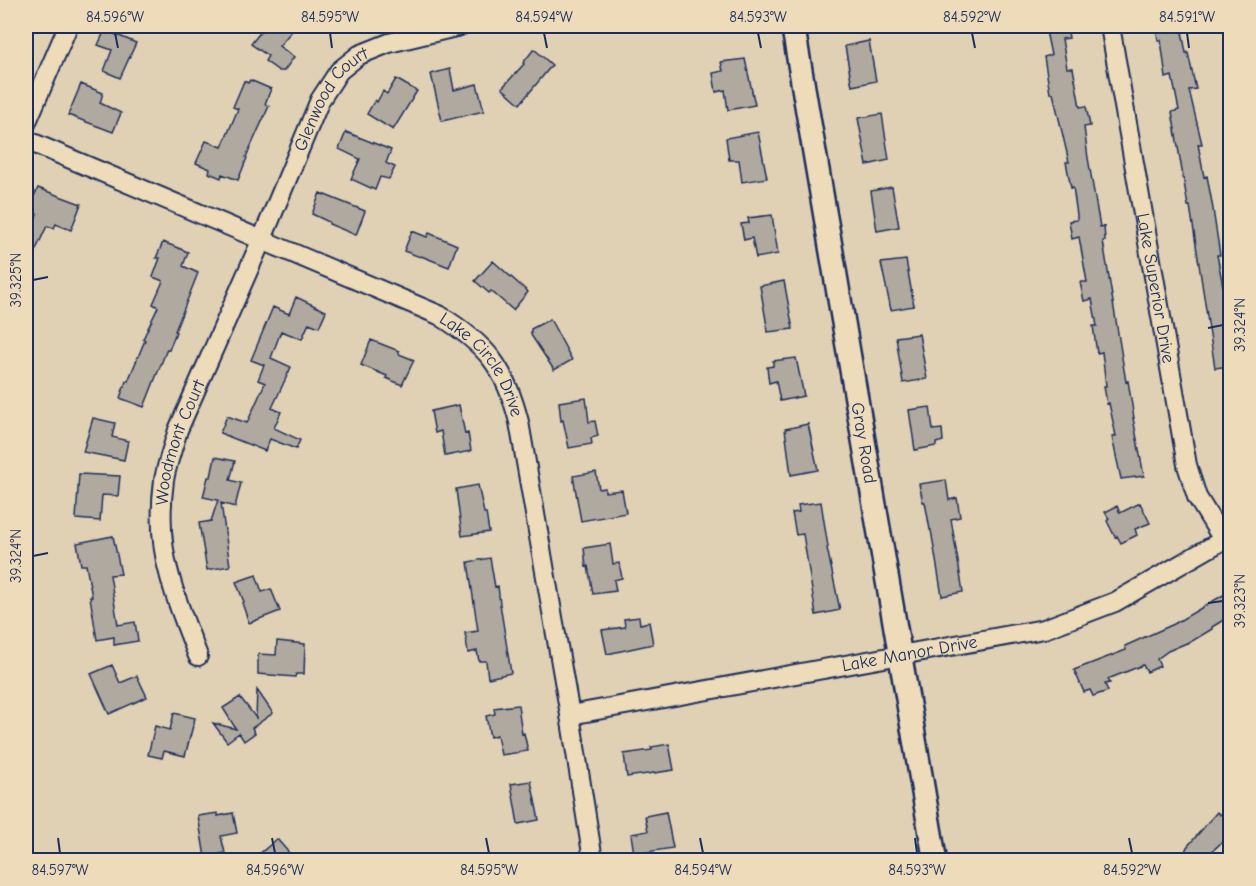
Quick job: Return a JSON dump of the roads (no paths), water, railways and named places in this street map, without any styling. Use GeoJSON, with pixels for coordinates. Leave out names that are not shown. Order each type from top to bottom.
{"type":"FeatureCollection","features":[{"type":"Feature","properties":{"kind":"street"},"geometry":{"type":"LineString","coordinates":[[26,124],[68,26]]}},
{"type":"Feature","properties":{"kind":"street","name":"Glenwood Court"},"geometry":{"type":"LineString","coordinates":[[262,239],[320,100],[339,71],[359,56],[389,43],[460,26]]}},
{"type":"Feature","properties":{"kind":"street","name":"Gray Road"},"geometry":{"type":"LineString","coordinates":[[793,26],[935,861]]}},
{"type":"Feature","properties":{"kind":"street","name":"Lake Superior Drive"},"geometry":{"type":"LineString","coordinates":[[1110,26],[1187,465],[1197,497],[1227,538]]}},
{"type":"Feature","properties":{"kind":"street","name":"Lake Circle Drive"},"geometry":{"type":"LineString","coordinates":[[26,140],[439,315],[471,336],[485,349],[508,387],[519,422],[593,861]]}},
{"type":"Feature","properties":{"kind":"street","name":"Woodmont Court"},"geometry":{"type":"LineString","coordinates":[[198,656],[166,558],[163,523],[164,480],[178,430],[262,239]]}},
{"type":"Feature","properties":{"kind":"street","name":"Lake Manor Drive"},"geometry":{"type":"LineString","coordinates":[[570,715],[1044,629],[1115,602],[1227,538]]}}]}
